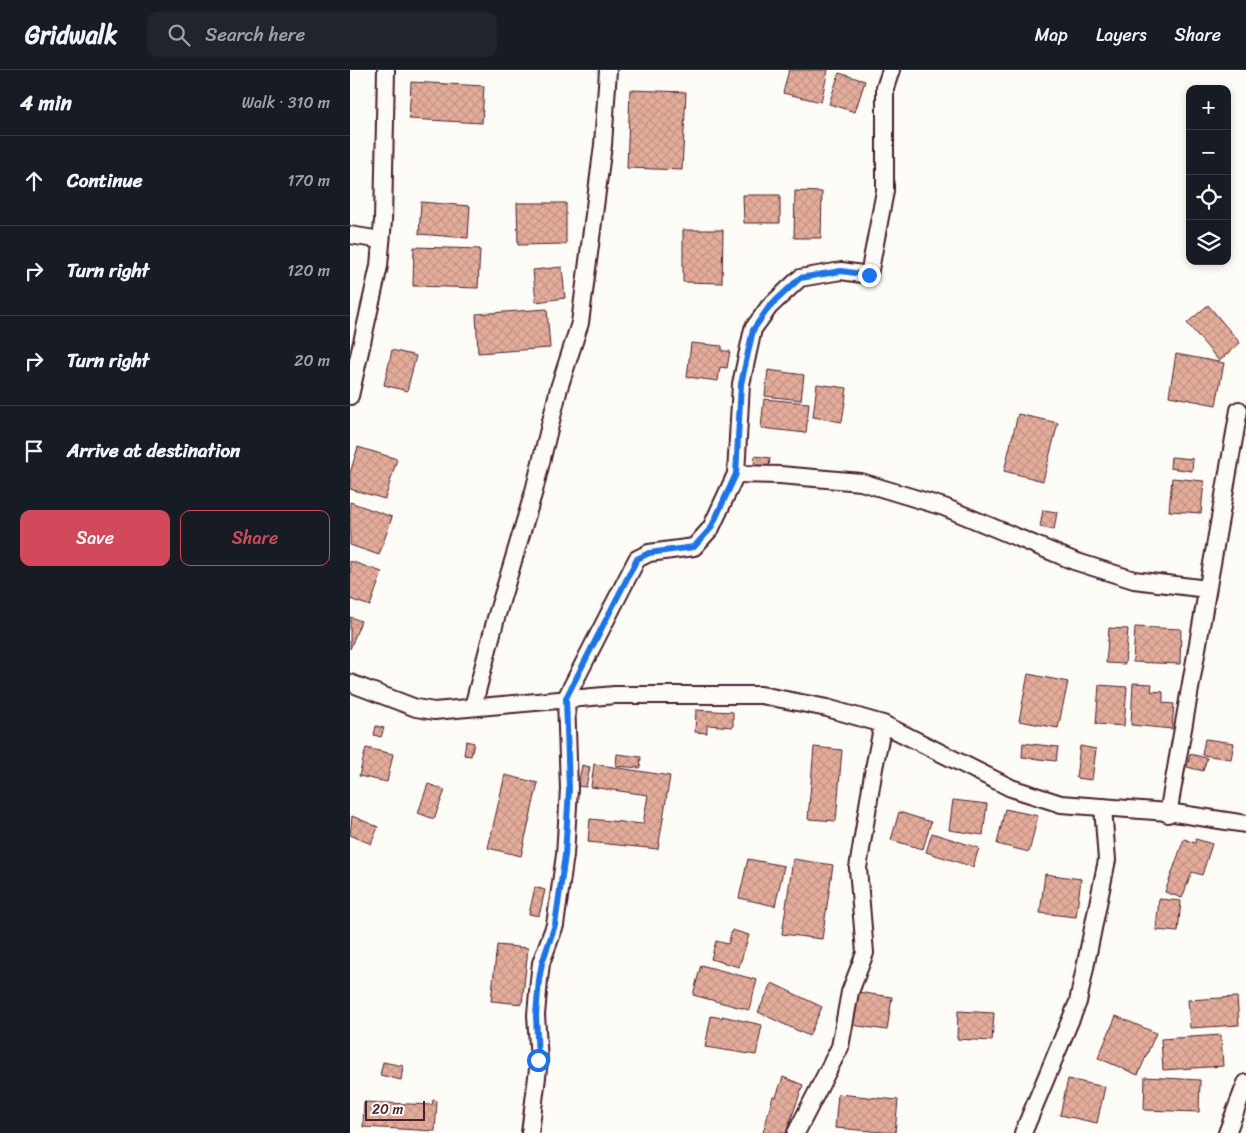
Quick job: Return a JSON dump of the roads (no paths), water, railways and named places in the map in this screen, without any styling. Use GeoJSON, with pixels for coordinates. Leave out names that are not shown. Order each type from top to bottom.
{"type":"FeatureCollection","features":[{"type":"Feature","properties":{"kind":"street"},"geometry":{"type":"LineString","coordinates":[[350,396],[379,266],[386,70]]}},
{"type":"Feature","properties":{"kind":"street"},"geometry":{"type":"LineString","coordinates":[[473,707],[496,618],[534,491],[559,388],[580,323],[603,145],[608,70]]}},
{"type":"Feature","properties":{"kind":"street"},"geometry":{"type":"LineString","coordinates":[[530,1133],[538,1060],[536,1015],[539,980],[542,963],[555,925],[565,855],[569,789],[566,698],[637,559],[643,555],[696,545],[711,528],[736,474],[741,384],[753,330],[769,307],[800,278],[841,271],[869,275],[885,191],[885,88],[891,70]]}},
{"type":"Feature","properties":{"kind":"street"},"geometry":{"type":"LineString","coordinates":[[350,235],[381,240]]}},
{"type":"Feature","properties":{"kind":"street"},"geometry":{"type":"LineString","coordinates":[[1168,814],[1239,410]]}},
{"type":"Feature","properties":{"kind":"street"},"geometry":{"type":"LineString","coordinates":[[736,474],[780,475],[861,482],[944,507],[1074,561],[1126,578],[1208,589]]}},
{"type":"Feature","properties":{"kind":"street"},"geometry":{"type":"LineString","coordinates":[[350,683],[416,708],[434,711],[615,695],[761,695],[827,708],[883,724],[1011,788],[1061,804],[1168,814],[1246,824]]}},
{"type":"Feature","properties":{"kind":"street"},"geometry":{"type":"LineString","coordinates":[[796,1133],[840,1048],[850,992],[865,953],[858,868],[883,724]]}},
{"type":"Feature","properties":{"kind":"street"},"geometry":{"type":"LineString","coordinates":[[1023,1133],[1078,1002],[1107,860],[1103,807]]}},
{"type":"Feature","properties":{"kind":"street"},"geometry":{"type":"LineString","coordinates":[[1227,1133],[1246,1083]]}}]}
